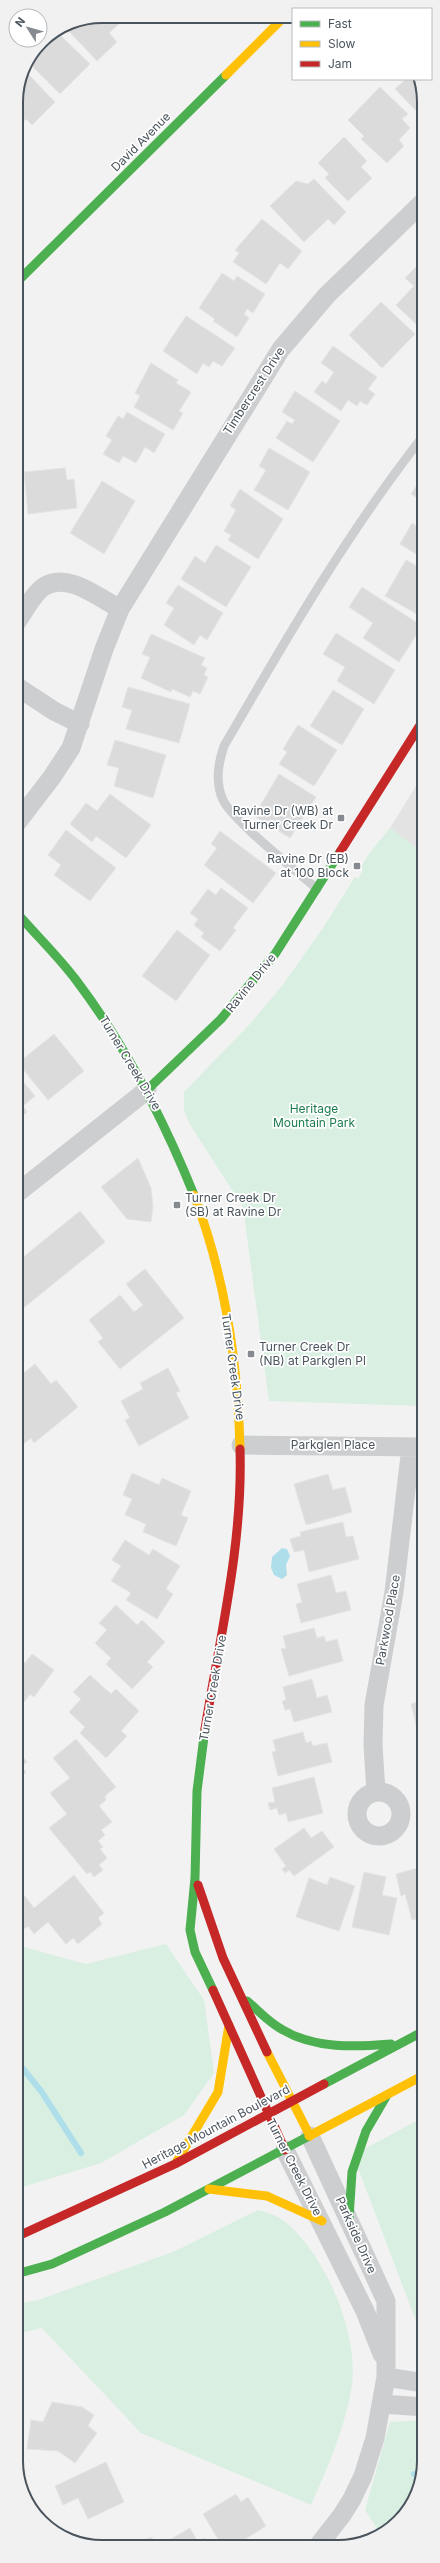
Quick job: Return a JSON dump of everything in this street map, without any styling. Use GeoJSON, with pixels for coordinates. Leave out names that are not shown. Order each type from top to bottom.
{"type":"FeatureCollection","features":[{"type":"Feature","properties":{"kind":"street","name":"David Avenue"},"geometry":{"type":"LineString","coordinates":[[23,276],[278,23]]}},
{"type":"Feature","properties":{"kind":"street","name":"Timbercrest Drive"},"geometry":{"type":"LineString","coordinates":[[23,815],[65,759],[80,724],[104,649],[120,609],[281,349],[323,299],[417,208]]}},
{"type":"Feature","properties":{"kind":"street"},"geometry":{"type":"LineString","coordinates":[[23,613],[39,591],[56,582],[79,586],[120,609]]}},
{"type":"Feature","properties":{"kind":"street"},"geometry":{"type":"LineString","coordinates":[[23,691],[54,711],[80,724]]}},
{"type":"Feature","properties":{"kind":"street","name":"Ravine Drive"},"geometry":{"type":"LineString","coordinates":[[23,1188],[147,1090],[240,998],[279,948],[318,890],[417,730]]}},
{"type":"Feature","properties":{"kind":"street","name":"Turner Creek Drive"},"geometry":{"type":"LineString","coordinates":[[23,919],[45,942],[86,994],[118,1039],[147,1090],[186,1170],[211,1244],[234,1351],[241,1445],[238,1528],[233,1570],[198,1778],[194,1842],[195,1877],[191,1939],[268,2114],[365,2311],[386,2370]]}},
{"type":"Feature","properties":{"kind":"street","name":"Parkglen Place"},"geometry":{"type":"LineString","coordinates":[[241,1445],[389,1445],[417,1447]]}},
{"type":"Feature","properties":{"kind":"street","name":"Parkwood Place"},"geometry":{"type":"LineString","coordinates":[[376,1792],[373,1745],[374,1705],[417,1453]]}},
{"type":"Feature","properties":{"kind":"street","name":"Turner Creek Drive"},"geometry":{"type":"LineString","coordinates":[[195,1877],[222,1958],[292,2101]]}},
{"type":"Feature","properties":{"kind":"street"},"geometry":{"type":"LineString","coordinates":[[238,1993],[270,2023],[291,2034],[319,2043],[358,2047],[403,2043]]}},
{"type":"Feature","properties":{"kind":"street"},"geometry":{"type":"LineString","coordinates":[[175,2164],[218,2092],[229,2025]]}},
{"type":"Feature","properties":{"kind":"street","name":"Heritage Mountain Boulevard"},"geometry":{"type":"LineString","coordinates":[[23,2234],[175,2164],[417,2035]]}},
{"type":"Feature","properties":{"kind":"street"},"geometry":{"type":"LineString","coordinates":[[23,2272],[52,2264],[209,2189],[417,2079]]}},
{"type":"Feature","properties":{"kind":"street"},"geometry":{"type":"LineString","coordinates":[[349,2218],[352,2172],[366,2131],[387,2095]]}},
{"type":"Feature","properties":{"kind":"street","name":"Parkside Drive"},"geometry":{"type":"LineString","coordinates":[[292,2101],[349,2218],[386,2301],[386,2370],[382,2404],[375,2438],[363,2476],[342,2515],[322,2540]]}},
{"type":"Feature","properties":{"kind":"street"},"geometry":{"type":"LineString","coordinates":[[209,2189],[267,2196],[322,2221]]}},
{"type":"Feature","properties":{"kind":"street"},"geometry":{"type":"LineString","coordinates":[[386,2370],[417,2381]]}},
{"type":"Feature","properties":{"kind":"street"},"geometry":{"type":"LineString","coordinates":[[382,2404],[417,2406]]}},
{"type":"Feature","properties":{"kind":"lane"},"geometry":{"type":"LineString","coordinates":[[318,890],[227,805],[219,783],[218,764],[224,746],[315,591],[390,479],[417,444]]}},
{"type":"Feature","properties":{"kind":"shaded area"},"geometry":{"type":"Polygon","coordinates":[[[417,784],[417,849],[390,828],[417,784]]]}},
{"type":"Feature","properties":{"kind":"green space","name":"Heritage Mountain Park"},"geometry":{"type":"Polygon","coordinates":[[[390,828],[417,849],[417,1406],[269,1401],[243,1207],[189,1123],[184,1110],[184,1092],[249,1025],[282,986],[323,928],[355,877],[358,879],[363,870],[360,868],[371,851],[390,828]]]}},
{"type":"Feature","properties":{"kind":"green space"},"geometry":{"type":"Polygon","coordinates":[[[166,1944],[204,2000],[214,2073],[184,2115],[101,2163],[23,2187],[23,1947],[86,1964],[166,1944]]]}},
{"type":"Feature","properties":{"kind":"green space"},"geometry":{"type":"Polygon","coordinates":[[[417,2121],[417,2324],[353,2155],[417,2121]]]}},
{"type":"Feature","properties":{"kind":"green space"},"geometry":{"type":"Polygon","coordinates":[[[258,2210],[267,2212],[287,2223],[304,2241],[317,2259],[329,2280],[346,2325],[351,2348],[353,2370],[351,2391],[344,2420],[311,2505],[141,2433],[42,2328],[23,2332],[23,2303],[38,2300],[173,2252],[258,2210]]]}},
{"type":"Feature","properties":{"kind":"green space"},"geometry":{"type":"Polygon","coordinates":[[[417,2420],[416,2471],[413,2487],[404,2505],[394,2517],[378,2529],[365,2510],[390,2422],[417,2420]]]}},
{"type":"Feature","properties":{"kind":"water"},"geometry":{"type":"Polygon","coordinates":[[[282,1548],[287,1549],[290,1556],[286,1565],[287,1575],[282,1579],[274,1575],[271,1568],[272,1557],[282,1548]]]}},
{"type":"Feature","properties":{"kind":"building"},"geometry":{"type":"Polygon","coordinates":[[[97,23],[118,23],[119,24],[109,33],[117,42],[97,61],[68,31],[97,23]]]}},
{"type":"Feature","properties":{"kind":"building"},"geometry":{"type":"Polygon","coordinates":[[[60,35],[90,64],[60,94],[32,66],[36,58],[44,48],[48,48],[48,44],[60,35]]]}},
{"type":"Feature","properties":{"kind":"building"},"geometry":{"type":"Polygon","coordinates":[[[28,74],[55,102],[32,125],[26,119],[23,122],[23,97],[28,74]]]}},
{"type":"Feature","properties":{"kind":"building"},"geometry":{"type":"Polygon","coordinates":[[[405,80],[414,80],[417,97],[417,112],[395,89],[405,80]]]}},
{"type":"Feature","properties":{"kind":"building"},"geometry":{"type":"Polygon","coordinates":[[[380,87],[408,114],[402,119],[410,128],[399,140],[404,146],[387,163],[361,139],[364,136],[348,120],[380,87]]]}},
{"type":"Feature","properties":{"kind":"building"},"geometry":{"type":"Polygon","coordinates":[[[344,137],[367,161],[361,167],[372,178],[348,201],[325,178],[329,174],[318,163],[344,137]]]}},
{"type":"Feature","properties":{"kind":"building"},"geometry":{"type":"Polygon","coordinates":[[[314,179],[346,212],[334,225],[328,219],[304,242],[270,206],[296,181],[308,184],[314,179]]]}},
{"type":"Feature","properties":{"kind":"building"},"geometry":{"type":"Polygon","coordinates":[[[262,219],[302,251],[288,269],[280,263],[266,284],[233,262],[239,253],[235,250],[262,219]]]}},
{"type":"Feature","properties":{"kind":"building"},"geometry":{"type":"Polygon","coordinates":[[[417,266],[417,325],[396,305],[414,286],[405,278],[417,266]]]}},
{"type":"Feature","properties":{"kind":"building"},"geometry":{"type":"Polygon","coordinates":[[[222,273],[234,281],[237,276],[265,294],[253,313],[247,309],[244,314],[249,318],[237,337],[213,321],[215,319],[199,308],[222,273]]]}},
{"type":"Feature","properties":{"kind":"building"},"geometry":{"type":"Polygon","coordinates":[[[381,302],[415,334],[382,368],[349,335],[381,302]]]}},
{"type":"Feature","properties":{"kind":"building"},"geometry":{"type":"Polygon","coordinates":[[[186,316],[235,348],[222,366],[213,361],[209,367],[203,363],[197,374],[163,351],[186,316]]]}},
{"type":"Feature","properties":{"kind":"building"},"geometry":{"type":"Polygon","coordinates":[[[333,346],[377,377],[368,389],[375,394],[367,405],[360,401],[357,406],[348,400],[341,411],[314,392],[322,381],[326,384],[334,372],[321,363],[333,346]]]}},
{"type":"Feature","properties":{"kind":"building"},"geometry":{"type":"Polygon","coordinates":[[[151,363],[178,380],[176,383],[191,392],[179,411],[183,413],[173,430],[134,407],[140,396],[135,393],[151,363]]]}},
{"type":"Feature","properties":{"kind":"building"},"geometry":{"type":"Polygon","coordinates":[[[295,391],[340,421],[313,462],[276,438],[287,421],[292,424],[295,420],[282,412],[295,391]]]}},
{"type":"Feature","properties":{"kind":"building"},"geometry":{"type":"Polygon","coordinates":[[[127,412],[165,434],[154,453],[145,447],[136,463],[123,456],[119,463],[103,454],[112,440],[106,436],[118,416],[123,419],[127,412]]]}},
{"type":"Feature","properties":{"kind":"building"},"geometry":{"type":"Polygon","coordinates":[[[269,448],[310,472],[288,510],[254,490],[266,470],[259,466],[269,448]]]}},
{"type":"Feature","properties":{"kind":"building"},"geometry":{"type":"Polygon","coordinates":[[[65,468],[67,480],[74,479],[77,508],[28,514],[24,472],[65,468]]]}},
{"type":"Feature","properties":{"kind":"building"},"geometry":{"type":"Polygon","coordinates":[[[102,481],[135,501],[104,554],[70,533],[102,481]]]}},
{"type":"Feature","properties":{"kind":"building"},"geometry":{"type":"Polygon","coordinates":[[[417,485],[417,498],[411,494],[417,485]]]}},
{"type":"Feature","properties":{"kind":"building"},"geometry":{"type":"Polygon","coordinates":[[[240,489],[283,519],[258,559],[228,540],[231,535],[224,531],[236,510],[230,506],[240,489]]]}},
{"type":"Feature","properties":{"kind":"building"},"geometry":{"type":"Polygon","coordinates":[[[412,523],[417,527],[417,555],[400,544],[412,523]]]}},
{"type":"Feature","properties":{"kind":"building"},"geometry":{"type":"Polygon","coordinates":[[[216,545],[251,567],[226,607],[181,579],[195,556],[205,563],[216,545]]]}},
{"type":"Feature","properties":{"kind":"building"},"geometry":{"type":"Polygon","coordinates":[[[406,560],[417,566],[417,614],[385,596],[406,560]]]}},
{"type":"Feature","properties":{"kind":"building"},"geometry":{"type":"Polygon","coordinates":[[[178,585],[223,613],[207,640],[200,635],[194,645],[164,625],[174,608],[166,603],[178,585]]]}},
{"type":"Feature","properties":{"kind":"building"},"geometry":{"type":"Polygon","coordinates":[[[362,587],[417,623],[417,634],[399,662],[363,638],[373,623],[349,607],[362,587]]]}},
{"type":"Feature","properties":{"kind":"building"},"geometry":{"type":"Polygon","coordinates":[[[336,633],[395,670],[374,704],[337,681],[345,667],[323,654],[336,633]]]}},
{"type":"Feature","properties":{"kind":"building"},"geometry":{"type":"Polygon","coordinates":[[[151,634],[205,658],[201,665],[207,668],[204,675],[208,677],[200,694],[193,691],[190,697],[172,689],[171,692],[141,678],[150,657],[142,654],[151,634]]]}},
{"type":"Feature","properties":{"kind":"building"},"geometry":{"type":"Polygon","coordinates":[[[128,687],[190,704],[179,743],[126,729],[132,710],[122,707],[128,687]]]}},
{"type":"Feature","properties":{"kind":"building"},"geometry":{"type":"Polygon","coordinates":[[[333,690],[364,709],[342,745],[310,726],[333,690]]]}},
{"type":"Feature","properties":{"kind":"building"},"geometry":{"type":"Polygon","coordinates":[[[298,725],[337,750],[314,786],[279,764],[287,752],[283,749],[298,725]]]}},
{"type":"Feature","properties":{"kind":"building"},"geometry":{"type":"Polygon","coordinates":[[[115,740],[166,755],[153,798],[114,786],[119,768],[107,765],[115,740]]]}},
{"type":"Feature","properties":{"kind":"building"},"geometry":{"type":"Polygon","coordinates":[[[279,774],[316,797],[290,838],[254,816],[279,774]]]}},
{"type":"Feature","properties":{"kind":"building"},"geometry":{"type":"Polygon","coordinates":[[[110,794],[151,825],[126,858],[96,836],[92,842],[70,824],[86,803],[97,811],[110,794]]]}},
{"type":"Feature","properties":{"kind":"building"},"geometry":{"type":"Polygon","coordinates":[[[66,830],[116,868],[90,901],[54,875],[61,865],[48,855],[66,830]]]}},
{"type":"Feature","properties":{"kind":"building"},"geometry":{"type":"Polygon","coordinates":[[[220,831],[276,873],[253,903],[204,865],[217,848],[211,844],[220,831]]]}},
{"type":"Feature","properties":{"kind":"building"},"geometry":{"type":"Polygon","coordinates":[[[221,888],[248,908],[233,928],[236,930],[220,951],[201,937],[204,933],[194,925],[198,919],[190,913],[208,889],[216,895],[221,888]]]}},
{"type":"Feature","properties":{"kind":"building"},"geometry":{"type":"Polygon","coordinates":[[[177,930],[210,955],[176,1001],[142,976],[177,930]]]}},
{"type":"Feature","properties":{"kind":"building"},"geometry":{"type":"Polygon","coordinates":[[[54,1034],[84,1071],[48,1100],[23,1069],[23,1059],[54,1034]]]}},
{"type":"Feature","properties":{"kind":"building"},"geometry":{"type":"Polygon","coordinates":[[[23,1081],[35,1096],[23,1106],[23,1081]]]}},
{"type":"Feature","properties":{"kind":"building"},"geometry":{"type":"Polygon","coordinates":[[[23,1106],[27,1112],[23,1116],[23,1106]]]}},
{"type":"Feature","properties":{"kind":"building"},"geometry":{"type":"Polygon","coordinates":[[[138,1158],[151,1188],[153,1206],[151,1222],[127,1219],[101,1187],[138,1158]]]}},
{"type":"Feature","properties":{"kind":"building"},"geometry":{"type":"Polygon","coordinates":[[[80,1211],[105,1242],[23,1308],[23,1257],[80,1211]]]}},
{"type":"Feature","properties":{"kind":"building"},"geometry":{"type":"Polygon","coordinates":[[[145,1269],[184,1318],[120,1369],[98,1342],[103,1338],[89,1320],[120,1295],[134,1312],[143,1305],[126,1284],[145,1269]]]}},
{"type":"Feature","properties":{"kind":"building"},"geometry":{"type":"Polygon","coordinates":[[[35,1364],[51,1384],[56,1380],[78,1407],[34,1443],[31,1438],[23,1444],[23,1373],[35,1364]]]}},
{"type":"Feature","properties":{"kind":"building"},"geometry":{"type":"Polygon","coordinates":[[[168,1368],[180,1391],[176,1393],[189,1418],[139,1446],[125,1420],[130,1418],[121,1401],[143,1389],[140,1383],[168,1368]]]}},
{"type":"Feature","properties":{"kind":"building"},"geometry":{"type":"Polygon","coordinates":[[[132,1473],[159,1485],[162,1478],[191,1491],[181,1515],[188,1518],[176,1546],[143,1532],[146,1524],[125,1515],[132,1499],[123,1495],[132,1473]]]}},
{"type":"Feature","properties":{"kind":"building"},"geometry":{"type":"Polygon","coordinates":[[[328,1474],[333,1490],[345,1487],[352,1512],[306,1525],[294,1484],[328,1474]]]}},
{"type":"Feature","properties":{"kind":"building"},"geometry":{"type":"Polygon","coordinates":[[[343,1522],[346,1537],[353,1536],[359,1559],[309,1572],[304,1550],[294,1552],[290,1539],[301,1536],[300,1532],[343,1522]]]}},
{"type":"Feature","properties":{"kind":"building"},"geometry":{"type":"Polygon","coordinates":[[[125,1540],[149,1555],[153,1549],[180,1566],[166,1589],[173,1594],[157,1619],[126,1600],[131,1593],[111,1581],[121,1566],[112,1560],[125,1540]]]}},
{"type":"Feature","properties":{"kind":"building"},"geometry":{"type":"Polygon","coordinates":[[[331,1575],[336,1593],[346,1591],[351,1610],[301,1623],[296,1604],[302,1602],[297,1584],[331,1575]]]}},
{"type":"Feature","properties":{"kind":"building"},"geometry":{"type":"Polygon","coordinates":[[[116,1605],[137,1625],[142,1620],[165,1642],[147,1662],[153,1667],[132,1689],[106,1664],[111,1658],[95,1643],[107,1630],[99,1623],[116,1605]]]}},
{"type":"Feature","properties":{"kind":"building"},"geometry":{"type":"Polygon","coordinates":[[[314,1628],[317,1638],[324,1636],[326,1642],[337,1639],[343,1661],[289,1676],[281,1649],[286,1648],[283,1636],[314,1628]]]}},
{"type":"Feature","properties":{"kind":"building"},"geometry":{"type":"Polygon","coordinates":[[[32,1654],[54,1670],[34,1697],[30,1694],[23,1704],[23,1661],[25,1663],[32,1654]]]}},
{"type":"Feature","properties":{"kind":"building"},"geometry":{"type":"Polygon","coordinates":[[[90,1675],[111,1694],[116,1689],[139,1711],[121,1731],[127,1736],[106,1758],[80,1733],[85,1727],[69,1712],[81,1699],[73,1692],[90,1675]]]}},
{"type":"Feature","properties":{"kind":"building"},"geometry":{"type":"Polygon","coordinates":[[[312,1679],[317,1698],[327,1695],[332,1712],[294,1722],[290,1709],[285,1710],[282,1701],[286,1700],[283,1687],[312,1679]]]}},
{"type":"Feature","properties":{"kind":"building"},"geometry":{"type":"Polygon","coordinates":[[[417,1702],[417,1729],[411,1704],[417,1702]]]}},
{"type":"Feature","properties":{"kind":"building"},"geometry":{"type":"Polygon","coordinates":[[[303,1732],[306,1743],[311,1741],[313,1746],[327,1743],[332,1762],[278,1776],[272,1752],[276,1751],[273,1740],[303,1732]]]}},
{"type":"Feature","properties":{"kind":"building"},"geometry":{"type":"Polygon","coordinates":[[[76,1739],[116,1787],[105,1796],[106,1800],[99,1806],[112,1822],[101,1830],[105,1835],[98,1841],[103,1847],[100,1849],[107,1858],[99,1865],[103,1870],[94,1877],[90,1872],[87,1874],[49,1828],[67,1814],[50,1793],[70,1778],[53,1758],[76,1739]]]}},
{"type":"Feature","properties":{"kind":"building"},"geometry":{"type":"Polygon","coordinates":[[[23,1757],[27,1762],[23,1765],[23,1757]]]}},
{"type":"Feature","properties":{"kind":"building"},"geometry":{"type":"Polygon","coordinates":[[[314,1777],[323,1813],[288,1822],[286,1813],[279,1815],[277,1808],[270,1810],[268,1803],[275,1802],[272,1788],[314,1777]]]}},
{"type":"Feature","properties":{"kind":"building"},"geometry":{"type":"Polygon","coordinates":[[[304,1828],[311,1838],[322,1831],[334,1847],[294,1876],[289,1870],[285,1873],[282,1869],[286,1866],[274,1849],[304,1828]]]}},
{"type":"Feature","properties":{"kind":"building"},"geometry":{"type":"Polygon","coordinates":[[[417,1868],[417,1919],[412,1920],[405,1894],[401,1896],[396,1874],[417,1868]]]}},
{"type":"Feature","properties":{"kind":"building"},"geometry":{"type":"Polygon","coordinates":[[[364,1872],[386,1877],[382,1895],[397,1898],[389,1935],[352,1927],[364,1872]]]}},
{"type":"Feature","properties":{"kind":"building"},"geometry":{"type":"Polygon","coordinates":[[[74,1875],[104,1913],[98,1918],[102,1924],[78,1944],[73,1938],[66,1944],[48,1922],[34,1934],[28,1926],[23,1930],[23,1894],[34,1908],[74,1875]]]}},
{"type":"Feature","properties":{"kind":"building"},"geometry":{"type":"Polygon","coordinates":[[[330,1877],[355,1886],[339,1931],[296,1917],[309,1878],[327,1885],[330,1877]]]}},
{"type":"Feature","properties":{"kind":"building"},"geometry":{"type":"Polygon","coordinates":[[[52,2402],[82,2407],[94,2415],[88,2426],[97,2433],[75,2463],[58,2451],[27,2449],[31,2420],[43,2422],[52,2402]]]}},
{"type":"Feature","properties":{"kind":"building"},"geometry":{"type":"Polygon","coordinates":[[[106,2462],[124,2502],[88,2519],[78,2498],[63,2505],[55,2486],[106,2462]]]}},
{"type":"Feature","properties":{"kind":"building"},"geometry":{"type":"Polygon","coordinates":[[[236,2494],[241,2502],[248,2497],[266,2526],[244,2540],[218,2540],[203,2514],[236,2494]]]}},
{"type":"Feature","properties":{"kind":"building"},"geometry":{"type":"Polygon","coordinates":[[[190,2528],[197,2540],[170,2540],[190,2528]]]}},
{"type":"Feature","properties":{"kind":"building"},"geometry":{"type":"Polygon","coordinates":[[[152,2537],[153,2540],[143,2540],[152,2537]]]}},
{"type":"Feature","properties":{"kind":"waterway"},"geometry":{"type":"LineString","coordinates":[[23,2069],[41,2091],[81,2153]]}},
{"type":"Feature","properties":{"kind":"traffic: fast"},"geometry":{"type":"LineString","coordinates":[[23,276],[226,75]]}},
{"type":"Feature","properties":{"kind":"traffic: fast"},"geometry":{"type":"LineString","coordinates":[[147,1090],[221,1019],[275,954],[340,852]]}},
{"type":"Feature","properties":{"kind":"traffic: fast"},"geometry":{"type":"LineString","coordinates":[[23,920],[69,971],[111,1031],[142,1083],[170,1138],[194,1195]]}},
{"type":"Feature","properties":{"kind":"traffic: fast"},"geometry":{"type":"LineString","coordinates":[[205,1729],[197,1791],[195,1878],[190,1930],[195,1952],[213,1990]]}},
{"type":"Feature","properties":{"kind":"traffic: fast"},"geometry":{"type":"LineString","coordinates":[[247,2001],[278,2027],[308,2041],[322,2044],[349,2046],[391,2044]]}},
{"type":"Feature","properties":{"kind":"traffic: fast"},"geometry":{"type":"LineString","coordinates":[[324,2084],[417,2035]]}},
{"type":"Feature","properties":{"kind":"traffic: fast"},"geometry":{"type":"LineString","coordinates":[[349,2218],[352,2172],[366,2131],[387,2095]]}},
{"type":"Feature","properties":{"kind":"traffic: fast"},"geometry":{"type":"LineString","coordinates":[[23,2272],[52,2264],[165,2212],[309,2136]]}},
{"type":"Feature","properties":{"kind":"traffic: slow"},"geometry":{"type":"LineString","coordinates":[[226,75],[278,23]]}},
{"type":"Feature","properties":{"kind":"traffic: slow"},"geometry":{"type":"LineString","coordinates":[[194,1195],[214,1257],[228,1320],[236,1384],[240,1449]]}},
{"type":"Feature","properties":{"kind":"traffic: slow"},"geometry":{"type":"LineString","coordinates":[[177,2161],[218,2092],[229,2025]]}},
{"type":"Feature","properties":{"kind":"traffic: slow"},"geometry":{"type":"LineString","coordinates":[[267,2052],[310,2136]]}},
{"type":"Feature","properties":{"kind":"traffic: slow"},"geometry":{"type":"LineString","coordinates":[[309,2136],[417,2079]]}},
{"type":"Feature","properties":{"kind":"traffic: slow"},"geometry":{"type":"LineString","coordinates":[[209,2189],[267,2196],[322,2221]]}},
{"type":"Feature","properties":{"kind":"traffic: jam"},"geometry":{"type":"LineString","coordinates":[[340,852],[417,730]]}},
{"type":"Feature","properties":{"kind":"traffic: jam"},"geometry":{"type":"LineString","coordinates":[[205,1729],[234,1555],[238,1520],[240,1449]]}},
{"type":"Feature","properties":{"kind":"traffic: jam"},"geometry":{"type":"LineString","coordinates":[[198,1885],[223,1958],[267,2052]]}},
{"type":"Feature","properties":{"kind":"traffic: jam"},"geometry":{"type":"LineString","coordinates":[[213,1990],[285,2150]]}},
{"type":"Feature","properties":{"kind":"traffic: jam"},"geometry":{"type":"LineString","coordinates":[[23,2234],[175,2164],[324,2084]]}},
{"type":"Feature","properties":{"kind":"place","name":"Ravine Dr (WB) at Turner Creek Dr"},"geometry":{"type":"Point","coordinates":[341,818]}},
{"type":"Feature","properties":{"kind":"place","name":"Ravine Dr (EB) at 100 Block"},"geometry":{"type":"Point","coordinates":[357,866]}},
{"type":"Feature","properties":{"kind":"place","name":"Turner Creek Dr (SB) at Ravine Dr"},"geometry":{"type":"Point","coordinates":[177,1205]}},
{"type":"Feature","properties":{"kind":"place","name":"Turner Creek Dr (NB) at Parkglen Pl"},"geometry":{"type":"Point","coordinates":[251,1354]}}]}
